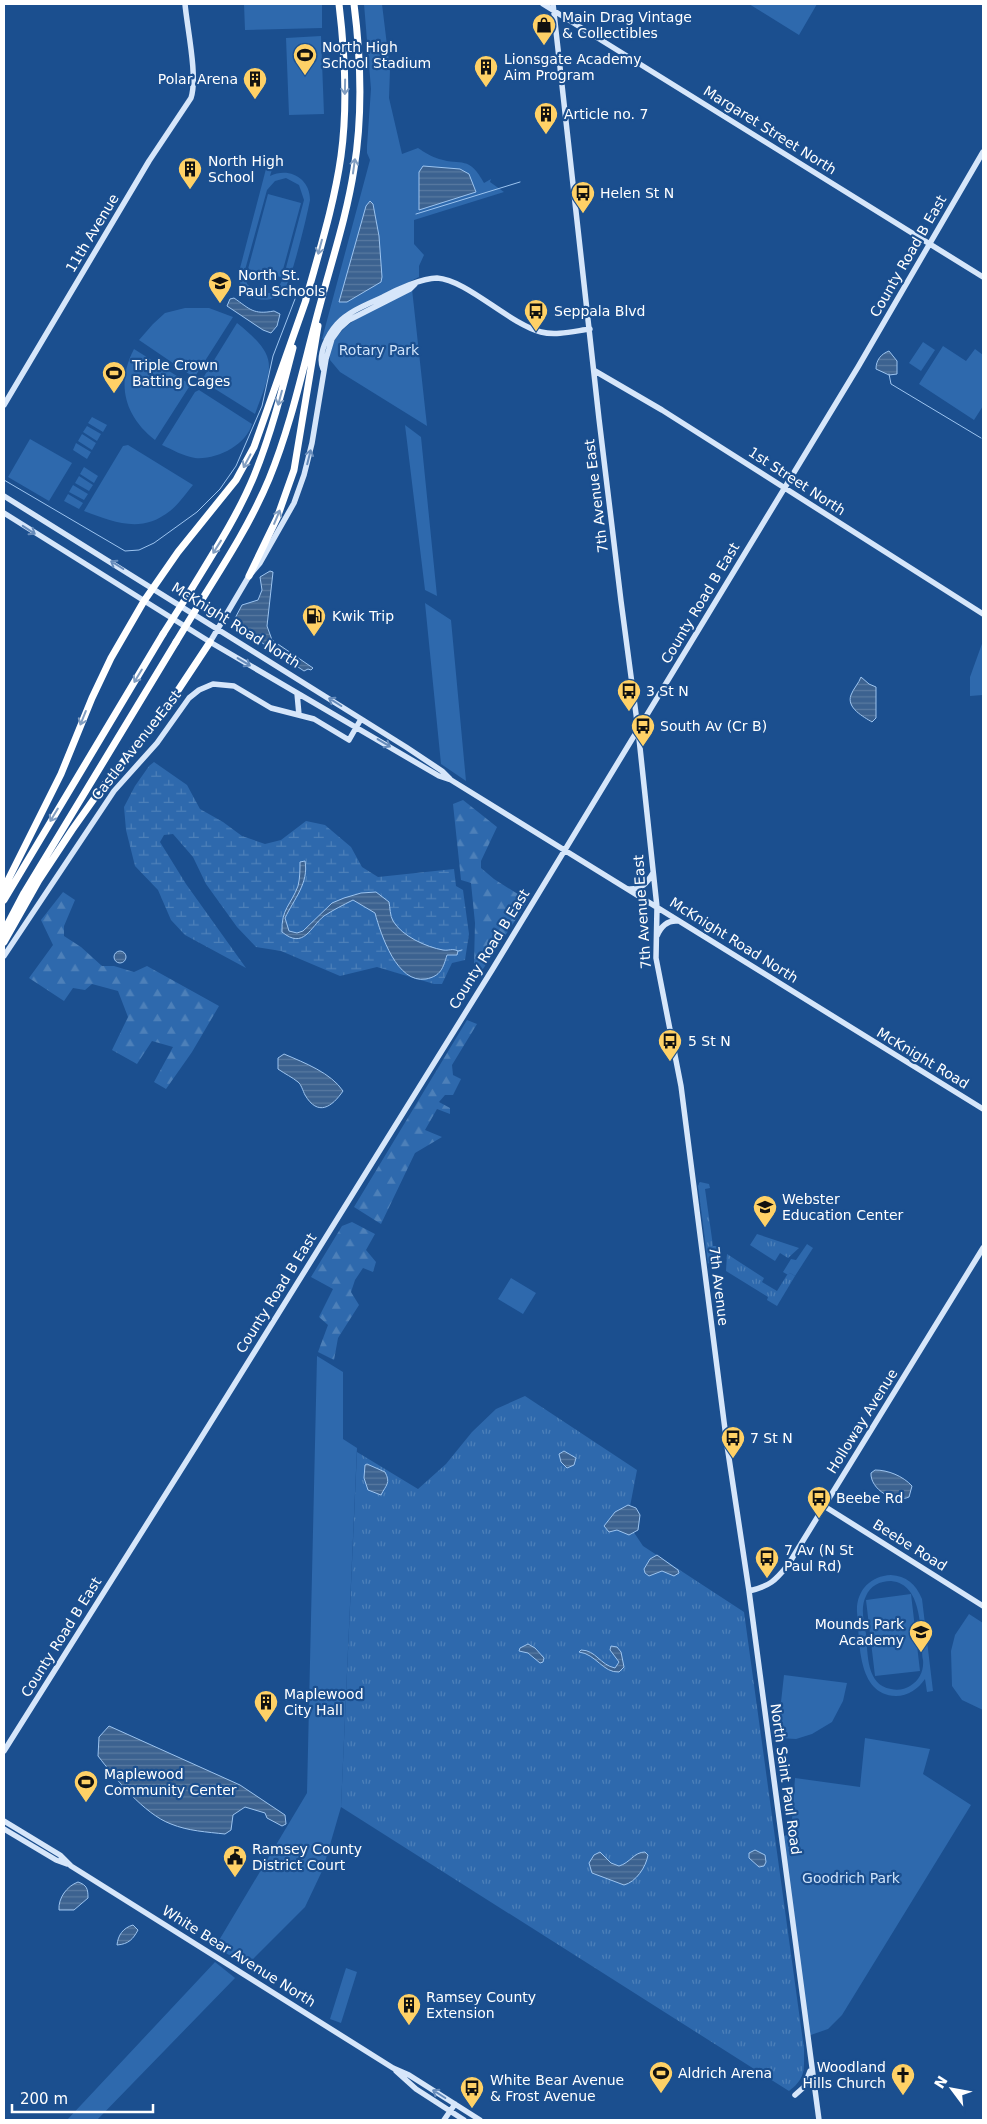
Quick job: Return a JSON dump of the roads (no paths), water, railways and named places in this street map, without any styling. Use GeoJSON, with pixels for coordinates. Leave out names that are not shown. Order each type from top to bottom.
{"type":"FeatureCollection","features":[{"type":"Feature","properties":{"kind":"highway"},"geometry":{"type":"LineString","coordinates":[[4,900],[228,528],[254,475],[274,418],[336,184],[342,142],[345,79],[339,4]]}},
{"type":"Feature","properties":{"kind":"highway"},"geometry":{"type":"LineString","coordinates":[[4,931],[24,893],[245,528],[268,480],[286,430],[350,194],[358,141],[360,69],[354,4]]}},
{"type":"Feature","properties":{"kind":"highway"},"geometry":{"type":"LineString","coordinates":[[4,888],[61,774],[110,658],[144,601],[178,552],[236,480],[254,446],[306,300]]}},
{"type":"Feature","properties":{"kind":"highway"},"geometry":{"type":"LineString","coordinates":[[249,576],[277,518],[294,470],[317,335],[320,304]]}},
{"type":"Feature","properties":{"kind":"highway"},"geometry":{"type":"LineString","coordinates":[[4,942],[39,880],[72,830],[101,789],[165,710],[210,642]]}},
{"type":"Feature","properties":{"kind":"street","name":"11th Avenue"},"geometry":{"type":"LineString","coordinates":[[4,405],[149,161],[189,102],[193,92],[185,4]]}},
{"type":"Feature","properties":{"kind":"street","name":"Margaret Street North"},"geometry":{"type":"LineString","coordinates":[[544,4],[554,7],[983,277]]}},
{"type":"Feature","properties":{"kind":"street","name":"7th Avenue East"},"geometry":{"type":"LineString","coordinates":[[554,7],[620,602],[638,730],[657,907],[655,940],[661,985]]}},
{"type":"Feature","properties":{"kind":"street","name":"County Road B East"},"geometry":{"type":"LineString","coordinates":[[4,1751],[354,1194],[565,850],[784,488],[983,152]]}},
{"type":"Feature","properties":{"kind":"street"},"geometry":{"type":"LineString","coordinates":[[210,642],[249,576],[260,563],[278,534],[294,502],[302,482],[312,443],[330,345],[340,328],[354,317],[410,289],[415,284],[436,278],[454,284],[519,323],[543,333],[590,329]]}},
{"type":"Feature","properties":{"kind":"street","name":"1st Street North"},"geometry":{"type":"LineString","coordinates":[[595,371],[662,410],[983,614]]}},
{"type":"Feature","properties":{"kind":"street","name":"McKnight Road North"},"geometry":{"type":"LineString","coordinates":[[4,496],[361,719],[442,771],[451,780]]}},
{"type":"Feature","properties":{"kind":"street","name":"McKnight Road North"},"geometry":{"type":"LineString","coordinates":[[4,513],[210,642],[439,776],[451,780],[849,1027]]}},
{"type":"Feature","properties":{"kind":"street","name":"Castle Avenue East"},"geometry":{"type":"LineString","coordinates":[[4,956],[108,799],[157,743],[194,693],[213,684],[234,686],[271,708],[322,723],[349,740],[356,726]]}},
{"type":"Feature","properties":{"kind":"street"},"geometry":{"type":"LineString","coordinates":[[297,693],[299,715]]}},
{"type":"Feature","properties":{"kind":"street"},"geometry":{"type":"LineString","coordinates":[[356,726],[361,719]]}},
{"type":"Feature","properties":{"kind":"street"},"geometry":{"type":"LineString","coordinates":[[629,889],[642,887],[653,874]]}},
{"type":"Feature","properties":{"kind":"street"},"geometry":{"type":"LineString","coordinates":[[655,940],[660,927],[673,920],[679,921]]}},
{"type":"Feature","properties":{"kind":"street","name":"7th Avenue"},"geometry":{"type":"LineString","coordinates":[[661,985],[681,1086],[727,1445],[749,1591]]}},
{"type":"Feature","properties":{"kind":"street","name":"McKnight Road"},"geometry":{"type":"LineString","coordinates":[[849,1027],[983,1110]]}},
{"type":"Feature","properties":{"kind":"street","name":"Holloway Avenue"},"geometry":{"type":"LineString","coordinates":[[749,1591],[774,1582],[788,1565],[983,1248]]}},
{"type":"Feature","properties":{"kind":"street","name":"Beebe Road"},"geometry":{"type":"LineString","coordinates":[[824,1506],[983,1606]]}},
{"type":"Feature","properties":{"kind":"street","name":"North Saint Paul Road"},"geometry":{"type":"LineString","coordinates":[[749,1591],[819,2120]]}},
{"type":"Feature","properties":{"kind":"street","name":"White Bear Avenue North"},"geometry":{"type":"LineString","coordinates":[[4,1820],[60,1855],[71,1866]]}},
{"type":"Feature","properties":{"kind":"street","name":"White Bear Avenue North"},"geometry":{"type":"LineString","coordinates":[[4,1828],[56,1860],[71,1866],[393,2068],[409,2075],[480,2120]]}},
{"type":"Feature","properties":{"kind":"street"},"geometry":{"type":"LineString","coordinates":[[796,2095],[809,2078],[811,2064]]}},
{"type":"Feature","properties":{"kind":"street","name":"White Bear Avenue North"},"geometry":{"type":"LineString","coordinates":[[393,2068],[411,2085],[464,2120]]}},
{"type":"Feature","properties":{"kind":"street"},"geometry":{"type":"LineString","coordinates":[[444,2120],[455,2104]]}},
{"type":"Feature","properties":{"kind":"waterway"},"geometry":{"type":"LineString","coordinates":[[416,214],[520,182]]}},
{"type":"Feature","properties":{"kind":"waterway"},"geometry":{"type":"LineString","coordinates":[[4,480],[125,551],[139,550],[154,543],[197,512],[220,489],[236,466],[262,406],[273,356],[295,299]]}},
{"type":"Feature","properties":{"kind":"waterway"},"geometry":{"type":"LineString","coordinates":[[889,374],[891,384],[981,438]]}},
{"type":"Feature","properties":{"kind":"waterway"},"geometry":{"type":"LineString","coordinates":[[458,951],[462,950]]}},
{"type":"Feature","properties":{"kind":"place","name":"Main Drag Vintage & Collectibles"},"geometry":{"type":"Point","coordinates":[544,46]}},
{"type":"Feature","properties":{"kind":"place","name":"North High School Stadium"},"geometry":{"type":"Point","coordinates":[305,76]}},
{"type":"Feature","properties":{"kind":"place","name":"Lionsgate Academy Aim Program"},"geometry":{"type":"Point","coordinates":[486,88]}},
{"type":"Feature","properties":{"kind":"place","name":"Polar Arena"},"geometry":{"type":"Point","coordinates":[255,100]}},
{"type":"Feature","properties":{"kind":"place","name":"Article no. 7"},"geometry":{"type":"Point","coordinates":[546,135]}},
{"type":"Feature","properties":{"kind":"place","name":"North High School"},"geometry":{"type":"Point","coordinates":[190,190]}},
{"type":"Feature","properties":{"kind":"place","name":"Helen St N"},"geometry":{"type":"Point","coordinates":[583,214]}},
{"type":"Feature","properties":{"kind":"place","name":"North St. Paul Schools"},"geometry":{"type":"Point","coordinates":[220,304]}},
{"type":"Feature","properties":{"kind":"place","name":"Seppala Blvd"},"geometry":{"type":"Point","coordinates":[536,332]}},
{"type":"Feature","properties":{"kind":"place","name":"Triple Crown Batting Cages"},"geometry":{"type":"Point","coordinates":[114,394]}},
{"type":"Feature","properties":{"kind":"place","name":"Kwik Trip"},"geometry":{"type":"Point","coordinates":[314,637]}},
{"type":"Feature","properties":{"kind":"place","name":"3 St N"},"geometry":{"type":"Point","coordinates":[629,712]}},
{"type":"Feature","properties":{"kind":"place","name":"South Av (Cr B)"},"geometry":{"type":"Point","coordinates":[643,747]}},
{"type":"Feature","properties":{"kind":"place","name":"5 St N"},"geometry":{"type":"Point","coordinates":[670,1062]}},
{"type":"Feature","properties":{"kind":"place","name":"Webster Education Center"},"geometry":{"type":"Point","coordinates":[765,1228]}},
{"type":"Feature","properties":{"kind":"place","name":"7 St N"},"geometry":{"type":"Point","coordinates":[733,1459]}},
{"type":"Feature","properties":{"kind":"place","name":"Beebe Rd"},"geometry":{"type":"Point","coordinates":[819,1519]}},
{"type":"Feature","properties":{"kind":"place","name":"7 Av (N St Paul Rd)"},"geometry":{"type":"Point","coordinates":[767,1579]}},
{"type":"Feature","properties":{"kind":"place","name":"Mounds Park Academy"},"geometry":{"type":"Point","coordinates":[921,1653]}},
{"type":"Feature","properties":{"kind":"place","name":"Maplewood City Hall"},"geometry":{"type":"Point","coordinates":[266,1723]}},
{"type":"Feature","properties":{"kind":"place","name":"Maplewood Community Center"},"geometry":{"type":"Point","coordinates":[86,1803]}},
{"type":"Feature","properties":{"kind":"place","name":"Ramsey County District Court"},"geometry":{"type":"Point","coordinates":[235,1878]}},
{"type":"Feature","properties":{"kind":"place","name":"Ramsey County Extension"},"geometry":{"type":"Point","coordinates":[409,2026]}},
{"type":"Feature","properties":{"kind":"place","name":"Aldrich Arena"},"geometry":{"type":"Point","coordinates":[661,2094]}},
{"type":"Feature","properties":{"kind":"place","name":"Woodland Hills Church"},"geometry":{"type":"Point","coordinates":[903,2096]}},
{"type":"Feature","properties":{"kind":"place","name":"White Bear Avenue & Frost Avenue"},"geometry":{"type":"Point","coordinates":[472,2109]}},
{"type":"Feature","properties":{"kind":"park label","name":"Rotary Park"},"geometry":{"type":"Point","coordinates":[379,350]}},
{"type":"Feature","properties":{"kind":"park label","name":"Goodrich Park"},"geometry":{"type":"Point","coordinates":[851,1878]}}]}
